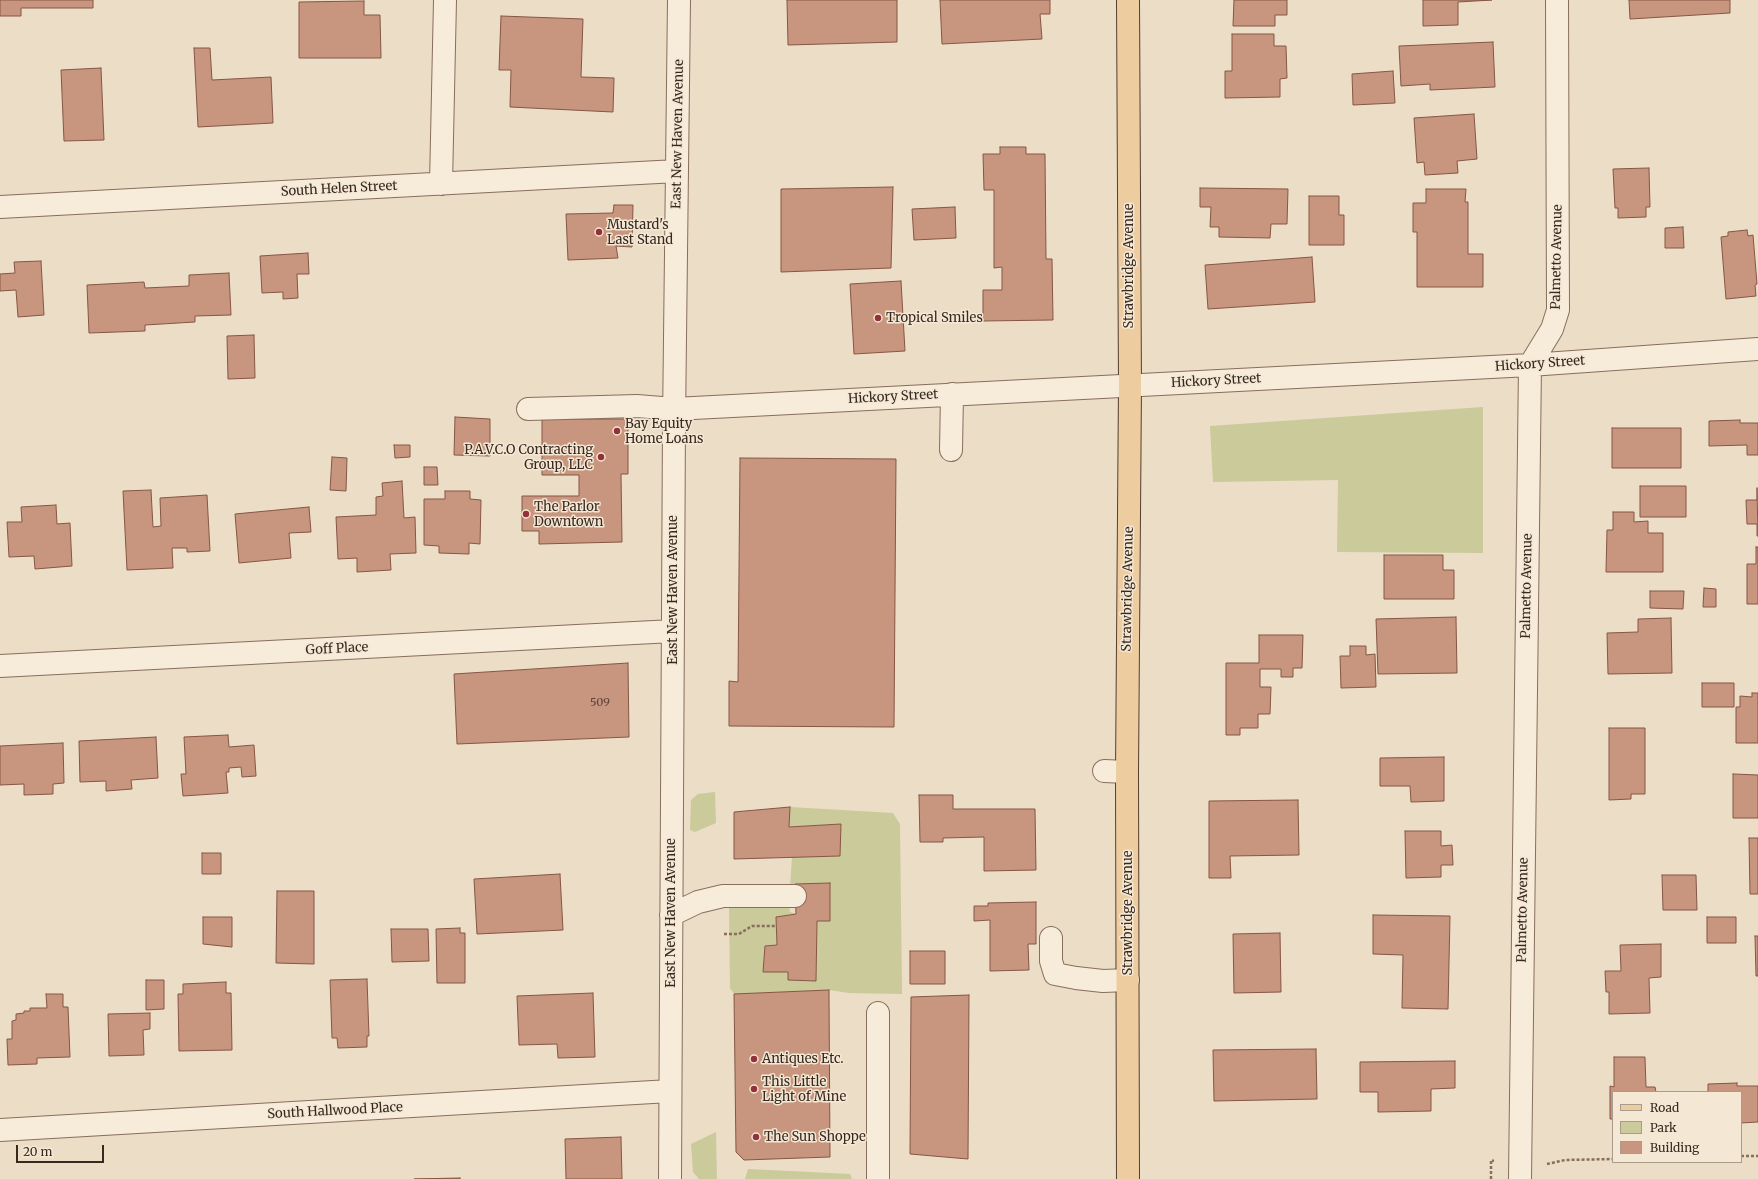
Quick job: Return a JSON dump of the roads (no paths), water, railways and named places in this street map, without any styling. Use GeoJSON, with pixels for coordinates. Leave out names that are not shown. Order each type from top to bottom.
{"type":"FeatureCollection","features":[{"type":"Feature","properties":{"kind":"main road","name":"Strawbridge Avenue"},"geometry":{"type":"LineString","coordinates":[[1128,0],[1130,385],[1127,772],[1128,1179]]}},
{"type":"Feature","properties":{"kind":"street"},"geometry":{"type":"LineString","coordinates":[[441,184],[445,0]]}},
{"type":"Feature","properties":{"kind":"street","name":"East New Haven Avenue"},"geometry":{"type":"LineString","coordinates":[[670,1179],[674,409],[679,0]]}},
{"type":"Feature","properties":{"kind":"street","name":"Palmetto Avenue"},"geometry":{"type":"LineString","coordinates":[[1520,1171],[1530,365],[1552,329],[1558,310],[1557,0]]}},
{"type":"Feature","properties":{"kind":"street","name":"South Helen Street"},"geometry":{"type":"LineString","coordinates":[[0,207],[677,171]]}},
{"type":"Feature","properties":{"kind":"street","name":"Hickory Street"},"geometry":{"type":"LineString","coordinates":[[528,409],[637,406],[674,409],[1530,365],[1758,349]]}},
{"type":"Feature","properties":{"kind":"street"},"geometry":{"type":"LineString","coordinates":[[951,450],[952,394]]}},
{"type":"Feature","properties":{"kind":"street","name":"Goff Place"},"geometry":{"type":"LineString","coordinates":[[0,666],[673,631]]}},
{"type":"Feature","properties":{"kind":"street"},"geometry":{"type":"LineString","coordinates":[[1104,771],[1127,772]]}},
{"type":"Feature","properties":{"kind":"street"},"geometry":{"type":"LineString","coordinates":[[671,915],[698,902],[723,896],[795,896]]}},
{"type":"Feature","properties":{"kind":"street"},"geometry":{"type":"LineString","coordinates":[[1051,938],[1051,961],[1055,974],[1090,979],[1128,980]]}},
{"type":"Feature","properties":{"kind":"street"},"geometry":{"type":"LineString","coordinates":[[878,1013],[878,1179]]}},
{"type":"Feature","properties":{"kind":"street","name":"South Hallwood Place"},"geometry":{"type":"LineString","coordinates":[[0,1130],[670,1091]]}},
{"type":"Feature","properties":{"kind":"place","name":"Mustard's Last Stand"},"geometry":{"type":"Point","coordinates":[599,232]}},
{"type":"Feature","properties":{"kind":"place","name":"Tropical Smiles"},"geometry":{"type":"Point","coordinates":[878,318]}},
{"type":"Feature","properties":{"kind":"place","name":"Bay Equity Home Loans"},"geometry":{"type":"Point","coordinates":[617,431]}},
{"type":"Feature","properties":{"kind":"place","name":"P.A.V.C.O Contracting Group, LLC"},"geometry":{"type":"Point","coordinates":[601,457]}},
{"type":"Feature","properties":{"kind":"place","name":"The Parlor Downtown"},"geometry":{"type":"Point","coordinates":[526,514]}},
{"type":"Feature","properties":{"kind":"place","name":"Antiques Etc."},"geometry":{"type":"Point","coordinates":[754,1059]}},
{"type":"Feature","properties":{"kind":"place","name":"This Little Light of Mine"},"geometry":{"type":"Point","coordinates":[754,1089]}},
{"type":"Feature","properties":{"kind":"place","name":"The Sun Shoppe"},"geometry":{"type":"Point","coordinates":[756,1137]}}]}
